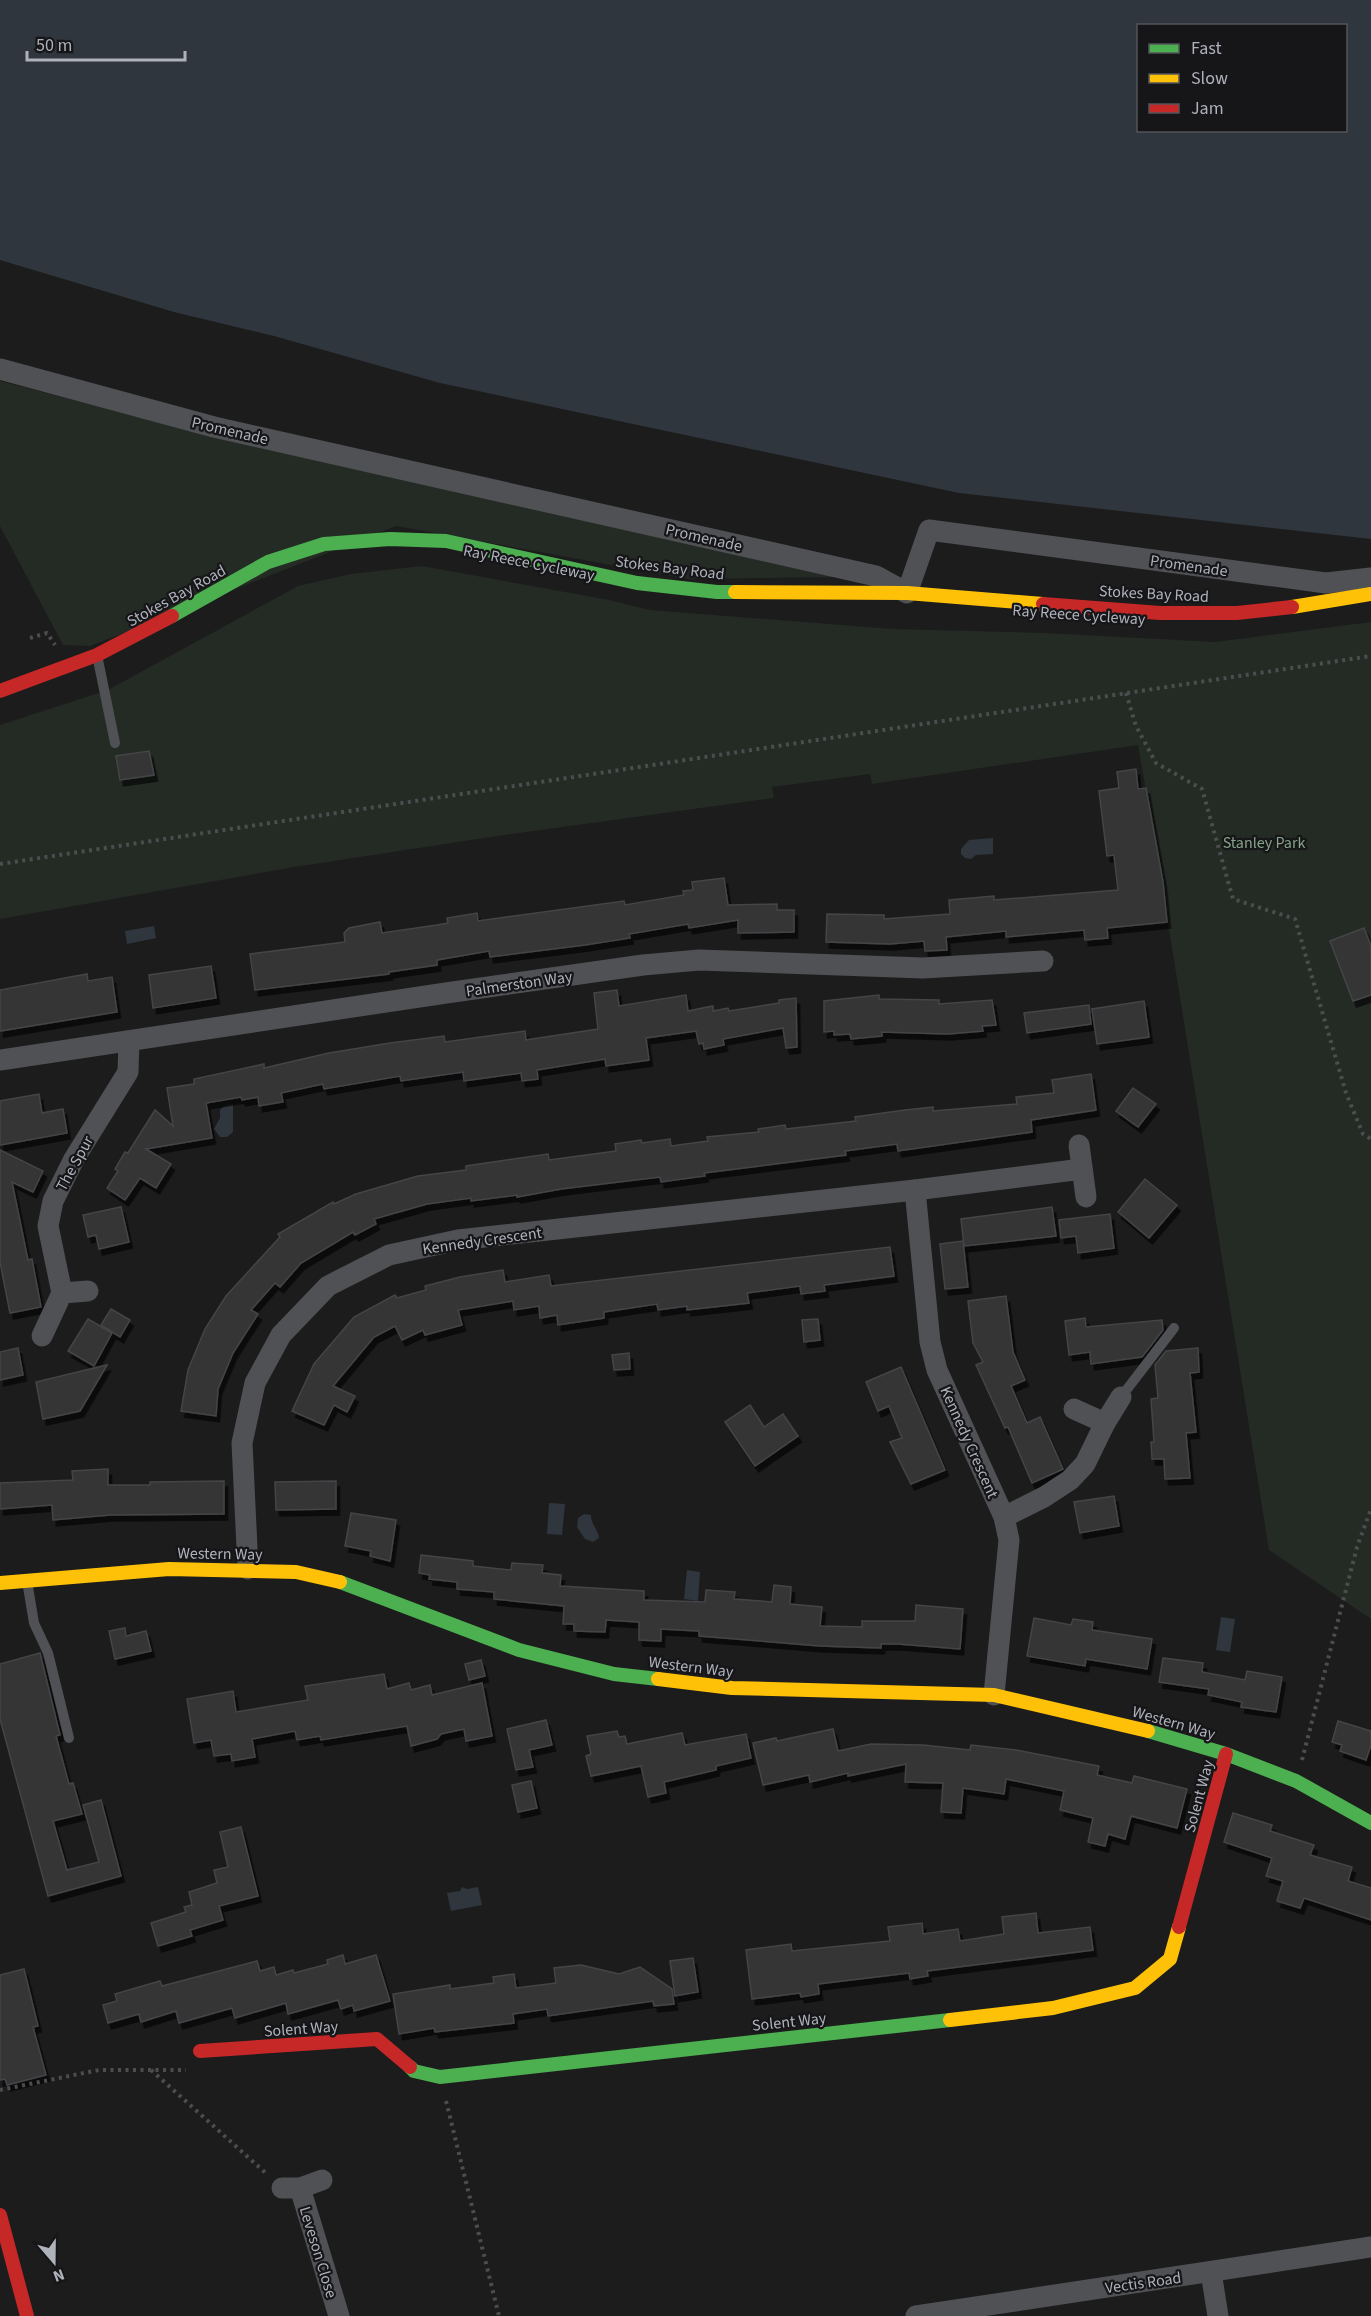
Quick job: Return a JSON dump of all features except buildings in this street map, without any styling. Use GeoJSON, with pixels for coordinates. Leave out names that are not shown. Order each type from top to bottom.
{"type":"FeatureCollection","features":[{"type":"Feature","properties":{"kind":"street","name":"Promenade"},"geometry":{"type":"LineString","coordinates":[[0,369],[214,427],[876,576],[907,593],[929,530],[1326,583],[1371,578]]}},
{"type":"Feature","properties":{"kind":"street","name":"Stokes Bay Road"},"geometry":{"type":"LineString","coordinates":[[0,691],[97,655],[180,612],[268,562],[324,544],[390,538],[446,541],[637,583],[717,592],[907,593],[1160,613],[1237,613],[1305,606],[1371,594]]}},
{"type":"Feature","properties":{"kind":"street","name":"Palmerston Way"},"geometry":{"type":"LineString","coordinates":[[0,1060],[643,965],[699,960],[923,968],[1043,961]]}},
{"type":"Feature","properties":{"kind":"street","name":"The Spur"},"geometry":{"type":"LineString","coordinates":[[62,1293],[48,1226],[53,1201],[75,1159],[128,1072],[129,1041]]}},
{"type":"Feature","properties":{"kind":"street"},"geometry":{"type":"LineString","coordinates":[[1079,1145],[1086,1197]]}},
{"type":"Feature","properties":{"kind":"street","name":"Kennedy Crescent"},"geometry":{"type":"LineString","coordinates":[[248,1569],[242,1443],[255,1383],[281,1335],[328,1286],[389,1255],[458,1240],[915,1190],[1082,1169]]}},
{"type":"Feature","properties":{"kind":"street","name":"Kennedy Crescent"},"geometry":{"type":"LineString","coordinates":[[915,1190],[930,1342],[938,1370],[1004,1517],[1009,1540],[994,1695]]}},
{"type":"Feature","properties":{"kind":"street"},"geometry":{"type":"LineString","coordinates":[[42,1336],[62,1293],[88,1291]]}},
{"type":"Feature","properties":{"kind":"street"},"geometry":{"type":"LineString","coordinates":[[1004,1517],[1044,1497],[1070,1480],[1085,1464],[1121,1397]]}},
{"type":"Feature","properties":{"kind":"street"},"geometry":{"type":"LineString","coordinates":[[1074,1409],[1105,1423]]}},
{"type":"Feature","properties":{"kind":"street","name":"Western Way"},"geometry":{"type":"LineString","coordinates":[[0,1583],[169,1569],[248,1569],[296,1572],[336,1581],[519,1650],[614,1674],[732,1688],[994,1695],[1127,1725],[1226,1754],[1296,1781],[1371,1823]]}},
{"type":"Feature","properties":{"kind":"street","name":"Solent Way"},"geometry":{"type":"LineString","coordinates":[[200,2051],[377,2039],[414,2071],[440,2077],[1053,2008],[1135,1988],[1170,1959],[1226,1754]]}},
{"type":"Feature","properties":{"kind":"street"},"geometry":{"type":"LineString","coordinates":[[291,2188],[322,2180]]}},
{"type":"Feature","properties":{"kind":"street","name":"Leveson Close"},"geometry":{"type":"LineString","coordinates":[[291,2188],[339,2316]]}},
{"type":"Feature","properties":{"kind":"street"},"geometry":{"type":"LineString","coordinates":[[0,2215],[27,2316]]}},
{"type":"Feature","properties":{"kind":"street","name":"Vectis Road"},"geometry":{"type":"LineString","coordinates":[[916,2316],[1371,2247]]}},
{"type":"Feature","properties":{"kind":"street"},"geometry":{"type":"LineString","coordinates":[[1211,2272],[1218,2316]]}},
{"type":"Feature","properties":{"kind":"lane"},"geometry":{"type":"LineString","coordinates":[[97,655],[115,743]]}},
{"type":"Feature","properties":{"kind":"lane"},"geometry":{"type":"LineString","coordinates":[[1121,1397],[1174,1328]]}},
{"type":"Feature","properties":{"kind":"lane"},"geometry":{"type":"LineString","coordinates":[[27,1581],[34,1623],[48,1653],[69,1738]]}},
{"type":"Feature","properties":{"kind":"path"},"geometry":{"type":"LineString","coordinates":[[30,638],[47,633],[57,649]]}},
{"type":"Feature","properties":{"kind":"path"},"geometry":{"type":"LineString","coordinates":[[0,864],[1371,656]]}},
{"type":"Feature","properties":{"kind":"path"},"geometry":{"type":"LineString","coordinates":[[1126,693],[1136,726],[1156,763],[1202,789],[1233,899],[1295,919],[1346,1093],[1363,1134],[1371,1139]]}},
{"type":"Feature","properties":{"kind":"path"},"geometry":{"type":"LineString","coordinates":[[1296,1781],[1356,1547],[1371,1509]]}},
{"type":"Feature","properties":{"kind":"path"},"geometry":{"type":"LineString","coordinates":[[0,2090],[99,2070],[191,2070],[200,2051]]}},
{"type":"Feature","properties":{"kind":"path"},"geometry":{"type":"LineString","coordinates":[[151,2070],[291,2188]]}},
{"type":"Feature","properties":{"kind":"path"},"geometry":{"type":"LineString","coordinates":[[440,2077],[499,2316]]}},
{"type":"Feature","properties":{"kind":"green space"},"geometry":{"type":"Polygon","coordinates":[[[0,381],[248,445],[838,577],[689,579],[396,526],[90,646],[63,645],[0,526],[0,381]]]}},
{"type":"Feature","properties":{"kind":"green space","name":"Stanley Park"},"geometry":{"type":"Polygon","coordinates":[[[422,566],[609,600],[650,610],[893,629],[1045,633],[1215,642],[1371,622],[1371,1619],[1269,1550],[1138,745],[872,784],[870,774],[772,787],[774,798],[294,867],[0,919],[0,725],[108,690],[298,586],[351,574],[422,566]]]}},
{"type":"Feature","properties":{"kind":"shaded area"},"geometry":{"type":"Polygon","coordinates":[[[0,0],[1371,0],[1371,539],[959,493],[440,383],[274,336],[174,312],[0,260],[0,0]]]}},
{"type":"Feature","properties":{"kind":"shaded area"},"geometry":{"type":"Polygon","coordinates":[[[993,838],[993,854],[976,855],[971,859],[961,854],[961,849],[969,840],[993,838]]]}},
{"type":"Feature","properties":{"kind":"shaded area"},"geometry":{"type":"Polygon","coordinates":[[[154,926],[156,938],[127,944],[125,931],[154,926]]]}},
{"type":"Feature","properties":{"kind":"shaded area"},"geometry":{"type":"Polygon","coordinates":[[[233,1104],[233,1132],[227,1137],[220,1137],[214,1129],[220,1118],[220,1110],[224,1106],[233,1104]]]}},
{"type":"Feature","properties":{"kind":"shaded area"},"geometry":{"type":"Polygon","coordinates":[[[549,1503],[565,1504],[562,1535],[547,1534],[549,1503]]]}},
{"type":"Feature","properties":{"kind":"shaded area"},"geometry":{"type":"Polygon","coordinates":[[[584,1514],[591,1515],[599,1538],[593,1542],[585,1539],[577,1527],[578,1518],[584,1514]]]}},
{"type":"Feature","properties":{"kind":"shaded area"},"geometry":{"type":"Polygon","coordinates":[[[687,1570],[700,1572],[698,1601],[684,1599],[687,1570]]]}},
{"type":"Feature","properties":{"kind":"shaded area"},"geometry":{"type":"Polygon","coordinates":[[[1221,1617],[1235,1619],[1230,1652],[1216,1650],[1221,1617]]]}},
{"type":"Feature","properties":{"kind":"shaded area"},"geometry":{"type":"Polygon","coordinates":[[[462,1887],[467,1889],[478,1887],[482,1905],[451,1911],[447,1893],[460,1891],[462,1887]]]}},
{"type":"Feature","properties":{"kind":"traffic: fast"},"geometry":{"type":"LineString","coordinates":[[172,616],[268,562],[324,544],[390,539],[446,541],[637,583],[735,592]]}},
{"type":"Feature","properties":{"kind":"traffic: fast"},"geometry":{"type":"LineString","coordinates":[[340,1582],[519,1650],[614,1674],[658,1679]]}},
{"type":"Feature","properties":{"kind":"traffic: fast"},"geometry":{"type":"LineString","coordinates":[[1148,1731],[1226,1754],[1296,1781],[1371,1823]]}},
{"type":"Feature","properties":{"kind":"traffic: fast"},"geometry":{"type":"LineString","coordinates":[[410,2067],[414,2071],[440,2077],[950,2020]]}},
{"type":"Feature","properties":{"kind":"traffic: slow"},"geometry":{"type":"LineString","coordinates":[[735,592],[907,593],[1043,604]]}},
{"type":"Feature","properties":{"kind":"traffic: slow"},"geometry":{"type":"LineString","coordinates":[[1292,607],[1371,594]]}},
{"type":"Feature","properties":{"kind":"traffic: slow"},"geometry":{"type":"LineString","coordinates":[[0,1583],[169,1569],[296,1572],[340,1582]]}},
{"type":"Feature","properties":{"kind":"traffic: slow"},"geometry":{"type":"LineString","coordinates":[[658,1679],[732,1688],[994,1695],[1148,1731]]}},
{"type":"Feature","properties":{"kind":"traffic: slow"},"geometry":{"type":"LineString","coordinates":[[950,2020],[1053,2008],[1135,1988],[1170,1959],[1179,1927]]}},
{"type":"Feature","properties":{"kind":"traffic: jam"},"geometry":{"type":"LineString","coordinates":[[1043,604],[1160,613],[1237,613],[1292,607]]}},
{"type":"Feature","properties":{"kind":"traffic: jam"},"geometry":{"type":"LineString","coordinates":[[0,691],[97,655],[172,616]]}},
{"type":"Feature","properties":{"kind":"traffic: jam"},"geometry":{"type":"LineString","coordinates":[[1179,1927],[1226,1754]]}},
{"type":"Feature","properties":{"kind":"traffic: jam"},"geometry":{"type":"LineString","coordinates":[[200,2051],[377,2039],[410,2067]]}},
{"type":"Feature","properties":{"kind":"traffic: jam"},"geometry":{"type":"LineString","coordinates":[[0,2215],[27,2316]]}}]}
